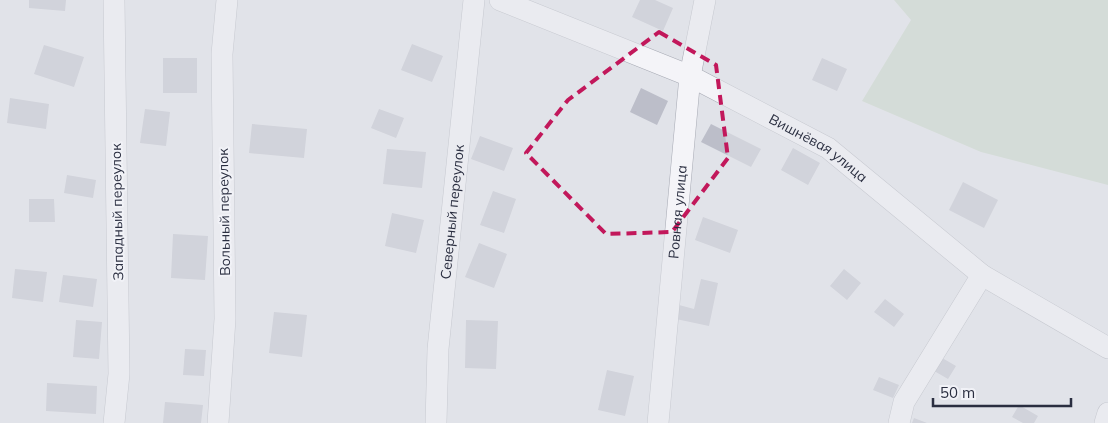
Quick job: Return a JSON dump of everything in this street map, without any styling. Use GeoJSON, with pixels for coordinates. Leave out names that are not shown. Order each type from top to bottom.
{"type":"FeatureCollection","features":[{"type":"Feature","properties":{"kind":"street","name":"Западный переулок"},"geometry":{"type":"LineString","coordinates":[[114,0],[119,374],[114,423]]}},
{"type":"Feature","properties":{"kind":"street","name":"Вольный переулок"},"geometry":{"type":"LineString","coordinates":[[218,423],[226,319],[222,54],[228,0]]}},
{"type":"Feature","properties":{"kind":"street","name":"Северный переулок"},"geometry":{"type":"LineString","coordinates":[[436,423],[438,349],[474,0]]}},
{"type":"Feature","properties":{"kind":"street","name":"Вишнёвая улица"},"geometry":{"type":"LineString","coordinates":[[500,0],[690,76],[828,148],[982,274],[1108,348]]}},
{"type":"Feature","properties":{"kind":"street","name":"Ровная улица"},"geometry":{"type":"LineString","coordinates":[[658,423],[690,76],[704,0]]}},
{"type":"Feature","properties":{"kind":"street"},"geometry":{"type":"LineString","coordinates":[[899,423],[904,402],[982,274]]}},
{"type":"Feature","properties":{"kind":"street"},"geometry":{"type":"LineString","coordinates":[[1104,423],[1108,413]]}},
{"type":"Feature","properties":{"kind":"highlighted area"},"geometry":{"type":"Polygon","coordinates":[[[659,32],[716,65],[728,158],[672,232],[606,234],[526,153],[568,100],[659,32]]]}},
{"type":"Feature","properties":{"kind":"green space"},"geometry":{"type":"Polygon","coordinates":[[[894,0],[1108,0],[1108,185],[981,152],[862,101],[911,20],[894,0]]]}},
{"type":"Feature","properties":{"kind":"building"},"geometry":{"type":"Polygon","coordinates":[[[29,0],[66,0],[65,11],[29,8],[29,0]]]}},
{"type":"Feature","properties":{"kind":"building"},"geometry":{"type":"Polygon","coordinates":[[[640,0],[655,0],[673,8],[663,31],[632,17],[640,0]]]}},
{"type":"Feature","properties":{"kind":"building"},"geometry":{"type":"Polygon","coordinates":[[[412,44],[443,56],[432,82],[401,70],[412,44]]]}},
{"type":"Feature","properties":{"kind":"building"},"geometry":{"type":"Polygon","coordinates":[[[44,45],[84,57],[74,87],[34,74],[44,45]]]}},
{"type":"Feature","properties":{"kind":"building"},"geometry":{"type":"Polygon","coordinates":[[[163,58],[197,58],[197,93],[163,93],[163,58]]]}},
{"type":"Feature","properties":{"kind":"building"},"geometry":{"type":"Polygon","coordinates":[[[822,58],[847,69],[837,91],[812,80],[822,58]]]}},
{"type":"Feature","properties":{"kind":"building"},"geometry":{"type":"Polygon","coordinates":[[[641,88],[668,101],[657,125],[630,112],[641,88]]]}},
{"type":"Feature","properties":{"kind":"building"},"geometry":{"type":"Polygon","coordinates":[[[10,98],[49,104],[46,129],[7,123],[10,98]]]}},
{"type":"Feature","properties":{"kind":"building"},"geometry":{"type":"Polygon","coordinates":[[[145,109],[170,112],[166,146],[140,143],[145,109]]]}},
{"type":"Feature","properties":{"kind":"building"},"geometry":{"type":"Polygon","coordinates":[[[379,109],[404,118],[396,138],[371,128],[379,109]]]}},
{"type":"Feature","properties":{"kind":"building"},"geometry":{"type":"Polygon","coordinates":[[[252,124],[307,129],[304,158],[249,153],[252,124]]]}},
{"type":"Feature","properties":{"kind":"building"},"geometry":{"type":"Polygon","coordinates":[[[711,124],[761,149],[751,167],[701,142],[711,124]]]}},
{"type":"Feature","properties":{"kind":"building"},"geometry":{"type":"Polygon","coordinates":[[[480,136],[513,148],[504,171],[471,159],[480,136]]]}},
{"type":"Feature","properties":{"kind":"building"},"geometry":{"type":"Polygon","coordinates":[[[793,148],[820,163],[808,185],[781,170],[793,148]]]}},
{"type":"Feature","properties":{"kind":"building"},"geometry":{"type":"Polygon","coordinates":[[[387,149],[426,152],[422,188],[383,184],[387,149]]]}},
{"type":"Feature","properties":{"kind":"building"},"geometry":{"type":"Polygon","coordinates":[[[67,175],[96,180],[93,198],[64,193],[67,175]]]}},
{"type":"Feature","properties":{"kind":"building"},"geometry":{"type":"Polygon","coordinates":[[[963,182],[998,200],[984,228],[949,210],[963,182]]]}},
{"type":"Feature","properties":{"kind":"building"},"geometry":{"type":"Polygon","coordinates":[[[493,191],[516,199],[504,233],[480,225],[493,191]]]}},
{"type":"Feature","properties":{"kind":"building"},"geometry":{"type":"Polygon","coordinates":[[[29,199],[54,199],[55,222],[29,222],[29,199]]]}},
{"type":"Feature","properties":{"kind":"building"},"geometry":{"type":"Polygon","coordinates":[[[392,213],[424,220],[416,253],[385,246],[392,213]]]}},
{"type":"Feature","properties":{"kind":"building"},"geometry":{"type":"Polygon","coordinates":[[[703,217],[738,230],[730,253],[695,240],[703,217]]]}},
{"type":"Feature","properties":{"kind":"building"},"geometry":{"type":"Polygon","coordinates":[[[173,234],[208,236],[205,280],[171,278],[173,234]]]}},
{"type":"Feature","properties":{"kind":"building"},"geometry":{"type":"Polygon","coordinates":[[[479,243],[507,254],[494,288],[465,277],[479,243]]]}},
{"type":"Feature","properties":{"kind":"building"},"geometry":{"type":"Polygon","coordinates":[[[15,269],[47,272],[43,302],[12,298],[15,269]]]}},
{"type":"Feature","properties":{"kind":"building"},"geometry":{"type":"Polygon","coordinates":[[[844,269],[861,283],[847,300],[830,286],[844,269]]]}},
{"type":"Feature","properties":{"kind":"building"},"geometry":{"type":"Polygon","coordinates":[[[63,275],[97,279],[93,307],[59,302],[63,275]]]}},
{"type":"Feature","properties":{"kind":"building"},"geometry":{"type":"Polygon","coordinates":[[[701,279],[718,283],[709,326],[676,319],[679,305],[694,309],[701,279]]]}},
{"type":"Feature","properties":{"kind":"building"},"geometry":{"type":"Polygon","coordinates":[[[885,299],[904,314],[894,327],[874,312],[885,299]]]}},
{"type":"Feature","properties":{"kind":"building"},"geometry":{"type":"Polygon","coordinates":[[[274,312],[307,315],[302,357],[269,353],[274,312]]]}},
{"type":"Feature","properties":{"kind":"building"},"geometry":{"type":"Polygon","coordinates":[[[76,320],[102,322],[99,359],[73,357],[76,320]]]}},
{"type":"Feature","properties":{"kind":"building"},"geometry":{"type":"Polygon","coordinates":[[[466,320],[498,321],[496,369],[465,368],[466,320]]]}},
{"type":"Feature","properties":{"kind":"building"},"geometry":{"type":"Polygon","coordinates":[[[185,349],[206,350],[204,376],[183,375],[185,349]]]}},
{"type":"Feature","properties":{"kind":"building"},"geometry":{"type":"Polygon","coordinates":[[[937,355],[956,366],[948,379],[929,368],[937,355]]]}},
{"type":"Feature","properties":{"kind":"building"},"geometry":{"type":"Polygon","coordinates":[[[607,370],[634,376],[625,416],[598,410],[607,370]]]}},
{"type":"Feature","properties":{"kind":"building"},"geometry":{"type":"Polygon","coordinates":[[[879,377],[899,385],[893,398],[873,390],[879,377]]]}},
{"type":"Feature","properties":{"kind":"building"},"geometry":{"type":"Polygon","coordinates":[[[47,383],[97,386],[96,414],[46,411],[47,383]]]}},
{"type":"Feature","properties":{"kind":"building"},"geometry":{"type":"Polygon","coordinates":[[[165,402],[203,405],[201,423],[163,423],[165,402]]]}},
{"type":"Feature","properties":{"kind":"building"},"geometry":{"type":"Polygon","coordinates":[[[1019,405],[1038,416],[1034,423],[1023,423],[1012,417],[1019,405]]]}},
{"type":"Feature","properties":{"kind":"building"},"geometry":{"type":"Polygon","coordinates":[[[914,418],[927,423],[912,423],[914,418]]]}}]}
